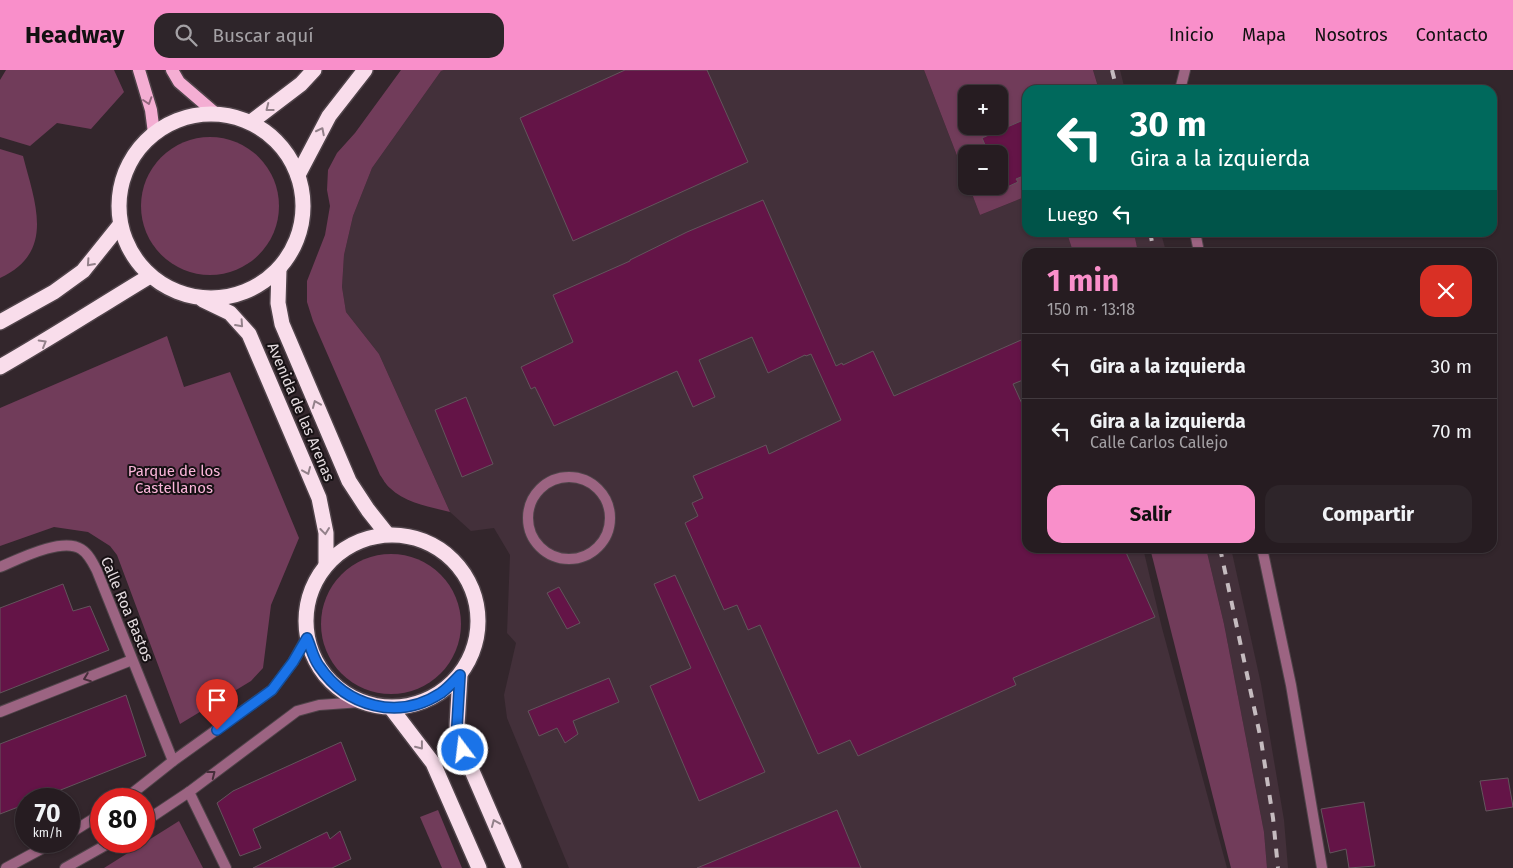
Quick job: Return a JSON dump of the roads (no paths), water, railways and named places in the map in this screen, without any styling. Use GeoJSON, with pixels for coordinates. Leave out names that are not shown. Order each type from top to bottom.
{"type":"FeatureCollection","features":[{"type":"Feature","properties":{"kind":"highway"},"geometry":{"type":"LineString","coordinates":[[251,122],[301,84],[314,70]]}},
{"type":"Feature","properties":{"kind":"highway"},"geometry":{"type":"LineString","coordinates":[[298,174],[329,116],[365,70]]}},
{"type":"Feature","properties":{"kind":"highway"},"geometry":{"type":"LineString","coordinates":[[214,113],[234,116],[251,122],[272,135],[287,153],[298,174],[304,198],[302,222],[293,247],[279,269],[256,287],[238,294],[228,297],[199,298],[173,291],[150,276],[131,253],[120,225],[119,199],[124,174],[136,152],[154,133],[172,122],[193,115],[214,113]]}},
{"type":"Feature","properties":{"kind":"highway"},"geometry":{"type":"LineString","coordinates":[[0,322],[54,292],[83,270],[120,225]]}},
{"type":"Feature","properties":{"kind":"highway","name":"Avenida de las Arenas"},"geometry":{"type":"LineString","coordinates":[[279,269],[278,302],[282,324],[349,481],[387,534]]}},
{"type":"Feature","properties":{"kind":"highway"},"geometry":{"type":"LineString","coordinates":[[0,367],[70,327],[150,276]]}},
{"type":"Feature","properties":{"kind":"highway","name":"Avenida de las Arenas"},"geometry":{"type":"LineString","coordinates":[[199,298],[230,313],[248,334],[319,498],[326,533],[326,565]]}},
{"type":"Feature","properties":{"kind":"highway"},"geometry":{"type":"LineString","coordinates":[[387,534],[410,536],[433,544],[452,558],[469,580],[478,605],[479,630],[473,654],[460,675],[441,693],[417,704],[390,708],[361,702],[336,687],[318,665],[307,638],[306,612],[313,587],[326,565],[350,546],[364,539],[387,534]]}},
{"type":"Feature","properties":{"kind":"highway"},"geometry":{"type":"LineString","coordinates":[[460,675],[457,726],[463,750],[514,866]]}},
{"type":"Feature","properties":{"kind":"highway"},"geometry":{"type":"LineString","coordinates":[[390,708],[433,763],[478,868]]}},
{"type":"Feature","properties":{"kind":"main road"},"geometry":{"type":"LineString","coordinates":[[139,70],[151,110],[154,133]]}},
{"type":"Feature","properties":{"kind":"main road"},"geometry":{"type":"LineString","coordinates":[[172,70],[179,82],[214,113]]}},
{"type":"Feature","properties":{"kind":"street"},"geometry":{"type":"LineString","coordinates":[[1181,85],[1185,70]]}},
{"type":"Feature","properties":{"kind":"street"},"geometry":{"type":"LineString","coordinates":[[571,477],[582,479],[600,491],[610,512],[610,524],[606,536],[599,546],[582,557],[571,559],[557,557],[548,553],[540,546],[533,536],[529,514],[537,493],[545,485],[555,480],[571,477]]}},
{"type":"Feature","properties":{"kind":"street","name":"Calle Roa Bastos"},"geometry":{"type":"LineString","coordinates":[[0,567],[64,546],[80,548],[88,554],[97,571],[173,762]]}},
{"type":"Feature","properties":{"kind":"street"},"geometry":{"type":"LineString","coordinates":[[1263,553],[1291,685],[1322,868]]}},
{"type":"Feature","properties":{"kind":"street"},"geometry":{"type":"LineString","coordinates":[[139,788],[272,690],[293,662],[307,638]]}},
{"type":"Feature","properties":{"kind":"street"},"geometry":{"type":"LineString","coordinates":[[0,712],[132,660]]}},
{"type":"Feature","properties":{"kind":"street"},"geometry":{"type":"LineString","coordinates":[[155,815],[189,792],[297,711],[319,705],[361,702]]}},
{"type":"Feature","properties":{"kind":"street"},"geometry":{"type":"LineString","coordinates":[[189,792],[226,868]]}},
{"type":"Feature","properties":{"kind":"street"},"geometry":{"type":"LineString","coordinates":[[6,868],[34,853]]}},
{"type":"Feature","properties":{"kind":"street"},"geometry":{"type":"LineString","coordinates":[[65,868],[92,853]]}},
{"type":"Feature","properties":{"kind":"railway"},"geometry":{"type":"LineString","coordinates":[[1112,70],[1116,85]]}},
{"type":"Feature","properties":{"kind":"railway"},"geometry":{"type":"LineString","coordinates":[[1151,237],[1153,248]]}},
{"type":"Feature","properties":{"kind":"railway"},"geometry":{"type":"LineString","coordinates":[[1221,553],[1261,740],[1273,818],[1278,868]]}},
{"type":"Feature","properties":{"kind":"park label","name":"Parque de los Castellanos"},"geometry":{"type":"Point","coordinates":[174,480]}}]}
